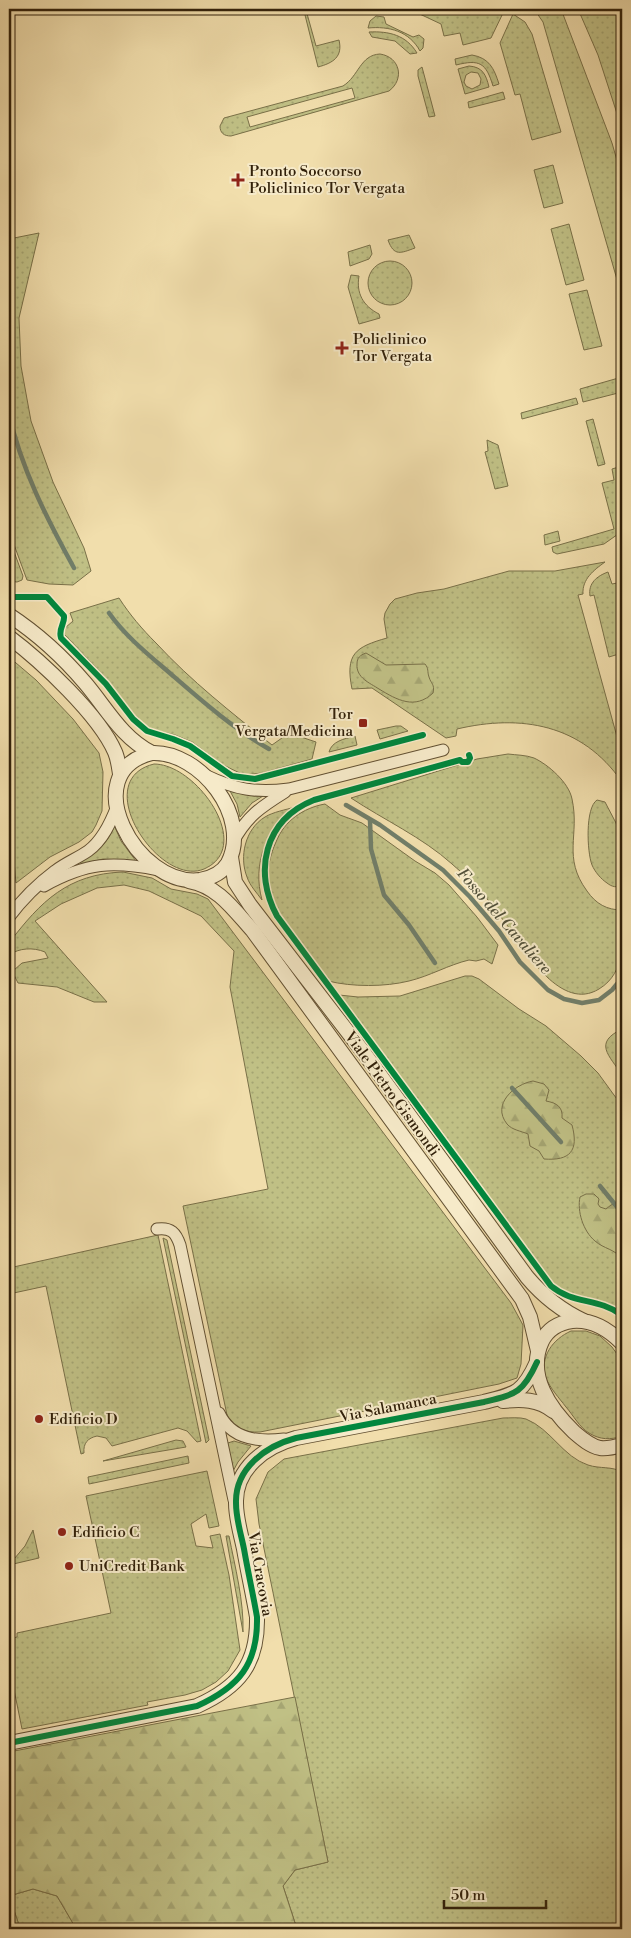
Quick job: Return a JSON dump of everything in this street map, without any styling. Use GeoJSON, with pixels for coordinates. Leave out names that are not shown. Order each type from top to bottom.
{"type":"FeatureCollection","features":[{"type":"Feature","properties":{"kind":"street"},"geometry":{"type":"LineString","coordinates":[[9,615],[58,654],[84,682],[127,736],[137,744],[152,752],[175,756],[199,772],[244,790],[270,792],[289,789],[443,750]]}},
{"type":"Feature","properties":{"kind":"street"},"geometry":{"type":"LineString","coordinates":[[9,637],[46,669],[94,722],[112,746],[118,761],[120,774],[117,789],[117,806],[123,825],[134,845],[146,860],[159,870]]}},
{"type":"Feature","properties":{"kind":"street"},"geometry":{"type":"LineString","coordinates":[[120,774],[132,761],[152,752]]}},
{"type":"Feature","properties":{"kind":"street"},"geometry":{"type":"LineString","coordinates":[[32,893],[74,872],[99,865],[121,864],[159,870],[189,881],[203,880],[216,875],[226,866],[231,857],[233,842],[232,822],[226,804],[218,791],[199,772]]}},
{"type":"Feature","properties":{"kind":"street"},"geometry":{"type":"LineString","coordinates":[[233,842],[244,823],[253,813],[289,789]]}},
{"type":"Feature","properties":{"kind":"street"},"geometry":{"type":"LineString","coordinates":[[9,917],[56,870],[88,851],[96,844],[110,825],[117,806]]}},
{"type":"Feature","properties":{"kind":"street","name":"Viale Pietro Gismondi"},"geometry":{"type":"LineString","coordinates":[[231,857],[235,882],[246,899],[364,1053],[528,1277],[557,1306],[584,1321],[604,1328],[622,1343]]}},
{"type":"Feature","properties":{"kind":"street","name":"Viale Pietro Gismondi"},"geometry":{"type":"LineString","coordinates":[[189,881],[214,889],[253,931],[522,1299],[532,1322],[542,1386],[548,1401],[559,1416]]}},
{"type":"Feature","properties":{"kind":"street"},"geometry":{"type":"LineString","coordinates":[[157,1229],[169,1229],[178,1237],[237,1514]]}},
{"type":"Feature","properties":{"kind":"street"},"geometry":{"type":"LineString","coordinates":[[484,1402],[512,1395],[527,1382],[546,1335],[554,1327],[563,1323],[584,1321]]}},
{"type":"Feature","properties":{"kind":"street"},"geometry":{"type":"LineString","coordinates":[[212,1396],[224,1423],[232,1432],[261,1440],[296,1438]]}},
{"type":"Feature","properties":{"kind":"street"},"geometry":{"type":"LineString","coordinates":[[484,1402],[508,1400],[535,1402],[548,1407],[582,1439],[600,1448],[622,1452]]}},
{"type":"Feature","properties":{"kind":"street","name":"Via Salamanca"},"geometry":{"type":"LineString","coordinates":[[296,1438],[484,1402]]}},
{"type":"Feature","properties":{"kind":"street","name":"Via Cracovia"},"geometry":{"type":"LineString","coordinates":[[9,1743],[197,1706],[216,1698],[232,1686],[250,1663],[257,1634],[257,1617],[237,1514],[237,1492],[248,1467],[267,1449],[280,1442],[296,1438]]}},
{"type":"Feature","properties":{"kind":"street"},"geometry":{"type":"LineString","coordinates":[[600,1448],[622,1445]]}},
{"type":"Feature","properties":{"kind":"green space"},"geometry":{"type":"Polygon","coordinates":[[[409,9],[500,9],[504,11],[491,38],[463,45],[460,33],[444,36],[441,24],[409,9]]]}},
{"type":"Feature","properties":{"kind":"green space"},"geometry":{"type":"Polygon","coordinates":[[[534,9],[561,9],[612,143],[622,178],[622,297],[543,22],[534,9]]]}},
{"type":"Feature","properties":{"kind":"green space"},"geometry":{"type":"Polygon","coordinates":[[[578,9],[622,9],[622,129],[598,55],[578,9]]]}},
{"type":"Feature","properties":{"kind":"green space"},"geometry":{"type":"Polygon","coordinates":[[[306,10],[316,46],[339,40],[340,51],[336,58],[318,67],[304,11],[306,10]]]}},
{"type":"Feature","properties":{"kind":"green space"},"geometry":{"type":"Polygon","coordinates":[[[513,14],[525,22],[532,34],[561,132],[532,140],[520,94],[515,95],[500,43],[513,14]]]}},
{"type":"Feature","properties":{"kind":"green space"},"geometry":{"type":"Polygon","coordinates":[[[376,16],[384,17],[386,24],[413,37],[419,35],[424,39],[423,48],[420,51],[410,39],[398,31],[368,28],[370,21],[376,16]]]}},
{"type":"Feature","properties":{"kind":"green space"},"geometry":{"type":"Polygon","coordinates":[[[369,32],[383,32],[396,35],[408,42],[417,53],[410,54],[395,41],[372,37],[369,32]]]}},
{"type":"Feature","properties":{"kind":"green space"},"geometry":{"type":"Polygon","coordinates":[[[373,55],[387,56],[396,64],[398,69],[397,81],[389,91],[231,136],[224,135],[221,131],[220,126],[224,118],[343,86],[353,77],[364,62],[373,55]],[[352,88],[247,117],[250,127],[355,98],[352,88]]]}},
{"type":"Feature","properties":{"kind":"green space"},"geometry":{"type":"Polygon","coordinates":[[[472,55],[487,61],[495,73],[499,84],[493,86],[488,72],[481,65],[464,63],[456,65],[455,59],[472,55]]]}},
{"type":"Feature","properties":{"kind":"green space"},"geometry":{"type":"Polygon","coordinates":[[[469,66],[478,68],[485,75],[489,87],[465,94],[458,69],[469,66]],[[471,72],[466,75],[464,82],[466,86],[472,89],[480,85],[481,79],[478,73],[471,72]]]}},
{"type":"Feature","properties":{"kind":"green space"},"geometry":{"type":"Polygon","coordinates":[[[422,67],[435,116],[429,117],[418,76],[418,70],[422,67]]]}},
{"type":"Feature","properties":{"kind":"green space"},"geometry":{"type":"Polygon","coordinates":[[[503,92],[505,99],[469,108],[468,102],[503,92]]]}},
{"type":"Feature","properties":{"kind":"green space"},"geometry":{"type":"Polygon","coordinates":[[[553,165],[563,203],[544,208],[534,170],[553,165]]]}},
{"type":"Feature","properties":{"kind":"green space"},"geometry":{"type":"Polygon","coordinates":[[[569,224],[584,280],[566,285],[551,229],[569,224]]]}},
{"type":"Feature","properties":{"kind":"green space"},"geometry":{"type":"Polygon","coordinates":[[[39,233],[19,318],[21,366],[31,421],[53,482],[84,548],[91,571],[73,585],[49,584],[27,580],[9,531],[9,239],[39,233]]]}},
{"type":"Feature","properties":{"kind":"green space"},"geometry":{"type":"Polygon","coordinates":[[[409,235],[415,248],[406,251],[395,251],[388,240],[409,235]]]}},
{"type":"Feature","properties":{"kind":"green space"},"geometry":{"type":"Polygon","coordinates":[[[370,245],[372,254],[369,259],[350,266],[348,252],[370,245]]]}},
{"type":"Feature","properties":{"kind":"green space"},"geometry":{"type":"Polygon","coordinates":[[[390,261],[402,265],[408,271],[412,283],[408,295],[402,301],[390,305],[378,301],[372,295],[368,283],[372,271],[378,265],[390,261]]]}},
{"type":"Feature","properties":{"kind":"green space"},"geometry":{"type":"Polygon","coordinates":[[[351,275],[359,276],[358,282],[362,298],[373,311],[379,314],[380,318],[359,324],[348,287],[351,275]]]}},
{"type":"Feature","properties":{"kind":"green space"},"geometry":{"type":"Polygon","coordinates":[[[587,290],[602,346],[584,350],[569,294],[587,290]]]}},
{"type":"Feature","properties":{"kind":"green space"},"geometry":{"type":"Polygon","coordinates":[[[622,377],[622,392],[583,402],[580,389],[622,377]]]}},
{"type":"Feature","properties":{"kind":"green space"},"geometry":{"type":"Polygon","coordinates":[[[576,398],[578,404],[522,419],[521,413],[576,398]]]}},
{"type":"Feature","properties":{"kind":"green space"},"geometry":{"type":"Polygon","coordinates":[[[593,419],[605,464],[598,466],[586,421],[593,419]]]}},
{"type":"Feature","properties":{"kind":"green space"},"geometry":{"type":"Polygon","coordinates":[[[487,440],[498,445],[508,486],[495,489],[485,452],[488,451],[487,440]]]}},
{"type":"Feature","properties":{"kind":"green space"},"geometry":{"type":"Polygon","coordinates":[[[622,466],[622,482],[618,493],[622,520],[621,532],[604,544],[557,554],[553,552],[552,547],[614,529],[602,483],[614,480],[612,469],[622,466]]]}},
{"type":"Feature","properties":{"kind":"green space"},"geometry":{"type":"Polygon","coordinates":[[[558,531],[560,541],[545,545],[544,535],[558,531]]]}},
{"type":"Feature","properties":{"kind":"green space"},"geometry":{"type":"Polygon","coordinates":[[[9,538],[23,576],[22,580],[17,582],[9,581],[9,538]]]}},
{"type":"Feature","properties":{"kind":"green space"},"geometry":{"type":"Polygon","coordinates":[[[605,562],[590,575],[584,584],[583,594],[578,595],[622,755],[622,782],[606,762],[588,747],[569,736],[548,728],[527,724],[481,725],[457,729],[456,736],[446,738],[372,688],[352,689],[350,668],[352,660],[360,649],[387,638],[385,613],[395,599],[444,589],[509,571],[555,571],[605,562]]]}},
{"type":"Feature","properties":{"kind":"green space"},"geometry":{"type":"Polygon","coordinates":[[[608,572],[612,584],[622,582],[622,653],[609,657],[594,595],[590,596],[590,587],[594,581],[608,572]]]}},
{"type":"Feature","properties":{"kind":"green space"},"geometry":{"type":"Polygon","coordinates":[[[119,598],[141,627],[169,657],[227,709],[272,745],[289,733],[316,742],[312,759],[262,773],[244,775],[223,765],[192,742],[175,735],[151,729],[138,719],[104,676],[64,634],[65,628],[73,621],[70,613],[119,598]]]}},
{"type":"Feature","properties":{"kind":"green space"},"geometry":{"type":"Polygon","coordinates":[[[366,653],[386,665],[425,664],[433,686],[433,693],[420,701],[413,702],[406,702],[392,697],[364,679],[359,673],[357,669],[358,660],[366,653]]]}},
{"type":"Feature","properties":{"kind":"green space"},"geometry":{"type":"Polygon","coordinates":[[[9,657],[36,680],[73,719],[99,753],[103,772],[102,811],[92,832],[79,842],[50,857],[16,883],[11,829],[9,829],[9,657]]]}},
{"type":"Feature","properties":{"kind":"green space"},"geometry":{"type":"Polygon","coordinates":[[[401,726],[408,731],[380,739],[377,730],[401,726]]]}},
{"type":"Feature","properties":{"kind":"green space"},"geometry":{"type":"Polygon","coordinates":[[[355,736],[357,745],[329,752],[336,743],[355,736]]]}},
{"type":"Feature","properties":{"kind":"green space"},"geometry":{"type":"Polygon","coordinates":[[[508,754],[534,758],[546,765],[563,781],[572,799],[574,812],[573,856],[580,879],[590,896],[598,903],[611,909],[622,910],[622,943],[619,964],[608,982],[599,989],[585,994],[572,993],[547,977],[535,965],[481,892],[452,864],[416,837],[351,798],[477,759],[508,754]]]}},
{"type":"Feature","properties":{"kind":"green space"},"geometry":{"type":"Polygon","coordinates":[[[154,764],[171,768],[187,777],[202,791],[214,808],[222,826],[224,843],[218,858],[204,869],[186,871],[168,863],[151,848],[137,830],[129,809],[128,790],[135,774],[154,764]]]}},
{"type":"Feature","properties":{"kind":"green space"},"geometry":{"type":"Polygon","coordinates":[[[230,791],[263,796],[252,803],[240,817],[237,804],[230,791]]]}},
{"type":"Feature","properties":{"kind":"green space"},"geometry":{"type":"Polygon","coordinates":[[[597,800],[605,802],[616,823],[622,842],[622,885],[618,887],[614,887],[596,873],[590,859],[588,831],[590,812],[597,800]]]}},
{"type":"Feature","properties":{"kind":"green space"},"geometry":{"type":"Polygon","coordinates":[[[325,804],[340,815],[362,823],[435,873],[449,885],[498,945],[492,964],[484,959],[469,960],[417,979],[400,983],[358,985],[328,981],[283,920],[270,894],[268,883],[272,852],[284,828],[302,812],[325,804]]]}},
{"type":"Feature","properties":{"kind":"green space"},"geometry":{"type":"Polygon","coordinates":[[[295,807],[276,826],[264,849],[259,873],[262,900],[247,877],[244,861],[245,844],[258,822],[275,812],[295,807]]]}},
{"type":"Feature","properties":{"kind":"green space"},"geometry":{"type":"Polygon","coordinates":[[[114,825],[121,841],[136,861],[103,859],[79,865],[78,862],[105,843],[114,825]]]}},
{"type":"Feature","properties":{"kind":"green space"},"geometry":{"type":"Polygon","coordinates":[[[123,872],[152,878],[171,889],[197,894],[208,899],[511,1303],[523,1325],[521,1364],[517,1378],[499,1384],[260,1432],[250,1432],[241,1429],[230,1420],[227,1415],[183,1206],[268,1189],[230,987],[234,951],[201,916],[149,891],[124,885],[97,888],[61,904],[35,921],[107,1002],[94,1002],[57,987],[18,983],[14,970],[22,963],[48,958],[45,952],[31,949],[17,951],[9,955],[9,943],[33,914],[57,892],[86,878],[123,872]]]}},
{"type":"Feature","properties":{"kind":"green space"},"geometry":{"type":"Polygon","coordinates":[[[465,976],[479,979],[519,1009],[546,1026],[598,1073],[622,1106],[622,1312],[613,1306],[569,1293],[552,1283],[339,995],[358,997],[400,996],[465,976]]]}},
{"type":"Feature","properties":{"kind":"green space"},"geometry":{"type":"Polygon","coordinates":[[[622,1029],[622,1075],[606,1050],[606,1044],[613,1034],[622,1029]]]}},
{"type":"Feature","properties":{"kind":"green space"},"geometry":{"type":"Polygon","coordinates":[[[533,1081],[544,1084],[549,1090],[546,1101],[558,1106],[562,1118],[572,1125],[574,1134],[573,1148],[566,1156],[544,1159],[539,1151],[530,1146],[528,1134],[511,1128],[503,1117],[503,1102],[507,1096],[519,1086],[533,1081]]]}},
{"type":"Feature","properties":{"kind":"green space"},"geometry":{"type":"Polygon","coordinates":[[[586,1194],[594,1194],[599,1199],[598,1204],[600,1207],[606,1209],[622,1201],[622,1259],[616,1253],[595,1241],[587,1232],[579,1208],[580,1197],[586,1194]]]}},
{"type":"Feature","properties":{"kind":"green space"},"geometry":{"type":"Polygon","coordinates":[[[158,1235],[201,1441],[197,1442],[187,1431],[178,1428],[112,1446],[106,1438],[97,1436],[87,1442],[84,1446],[84,1453],[81,1454],[46,1286],[9,1294],[9,1268],[158,1235]]]}},
{"type":"Feature","properties":{"kind":"green space"},"geometry":{"type":"Polygon","coordinates":[[[163,1238],[167,1240],[209,1440],[206,1443],[163,1238]]]}},
{"type":"Feature","properties":{"kind":"green space"},"geometry":{"type":"Polygon","coordinates":[[[571,1331],[586,1331],[600,1336],[612,1347],[622,1361],[622,1436],[610,1439],[601,1438],[586,1431],[558,1397],[546,1378],[544,1363],[549,1350],[564,1334],[571,1331]]]}},
{"type":"Feature","properties":{"kind":"green space"},"geometry":{"type":"Polygon","coordinates":[[[503,1418],[526,1419],[543,1429],[564,1450],[579,1461],[588,1465],[622,1472],[622,1929],[297,1929],[283,1886],[295,1870],[328,1862],[259,1524],[256,1499],[268,1472],[284,1459],[503,1418]]]}},
{"type":"Feature","properties":{"kind":"green space"},"geometry":{"type":"Polygon","coordinates":[[[176,1440],[183,1441],[186,1447],[103,1461],[176,1440]]]}},
{"type":"Feature","properties":{"kind":"green space"},"geometry":{"type":"Polygon","coordinates":[[[234,1441],[251,1446],[238,1462],[231,1475],[225,1446],[234,1441]]]}},
{"type":"Feature","properties":{"kind":"green space"},"geometry":{"type":"Polygon","coordinates":[[[188,1456],[189,1463],[89,1484],[88,1477],[188,1456]]]}},
{"type":"Feature","properties":{"kind":"green space"},"geometry":{"type":"Polygon","coordinates":[[[207,1471],[219,1526],[209,1528],[206,1514],[191,1524],[196,1546],[213,1548],[210,1536],[220,1534],[229,1575],[240,1650],[228,1671],[216,1682],[202,1690],[185,1695],[147,1702],[148,1705],[22,1729],[9,1665],[9,1639],[17,1637],[17,1633],[111,1613],[86,1496],[207,1471]]]}},
{"type":"Feature","properties":{"kind":"green space"},"geometry":{"type":"Polygon","coordinates":[[[33,1530],[39,1558],[9,1565],[25,1546],[33,1530]]]}},
{"type":"Feature","properties":{"kind":"green space"},"geometry":{"type":"Polygon","coordinates":[[[226,1536],[229,1536],[239,1584],[243,1632],[226,1536]]]}},
{"type":"Feature","properties":{"kind":"green space"},"geometry":{"type":"Polygon","coordinates":[[[295,1697],[328,1862],[295,1870],[283,1886],[297,1929],[80,1929],[74,1925],[57,1896],[33,1889],[9,1896],[9,1752],[295,1697]]]}},
{"type":"Feature","properties":{"kind":"green space"},"geometry":{"type":"Polygon","coordinates":[[[33,1889],[57,1896],[74,1925],[80,1929],[18,1929],[18,1922],[9,1896],[33,1889]]]}},
{"type":"Feature","properties":{"kind":"green space"},"geometry":{"type":"Polygon","coordinates":[[[9,1896],[18,1922],[18,1929],[9,1929],[9,1896]]]}},
{"type":"Feature","properties":{"kind":"waterway","name":"Fosso del Cavaliere"},"geometry":{"type":"LineString","coordinates":[[9,273],[11,260]]}},
{"type":"Feature","properties":{"kind":"waterway","name":"Fosso del Cavaliere"},"geometry":{"type":"LineString","coordinates":[[9,414],[20,454],[36,493],[74,568]]}},
{"type":"Feature","properties":{"kind":"waterway","name":"Fosso del Cavaliere"},"geometry":{"type":"LineString","coordinates":[[109,613],[139,646],[195,695],[231,724],[269,749]]}},
{"type":"Feature","properties":{"kind":"waterway","name":"Fosso del Cavaliere"},"geometry":{"type":"LineString","coordinates":[[346,805],[380,825],[443,870],[470,897],[499,931],[520,962],[548,990],[564,999],[582,1003],[599,1000],[612,990],[622,978]]}},
{"type":"Feature","properties":{"kind":"waterway"},"geometry":{"type":"LineString","coordinates":[[370,820],[371,849],[384,895],[409,925],[435,963]]}},
{"type":"Feature","properties":{"kind":"waterway"},"geometry":{"type":"LineString","coordinates":[[512,1088],[561,1142]]}},
{"type":"Feature","properties":{"kind":"waterway"},"geometry":{"type":"LineString","coordinates":[[600,1186],[622,1213]]}},
{"type":"Feature","properties":{"kind":"cycle path"},"geometry":{"type":"LineString","coordinates":[[9,597],[47,597],[64,616],[60,631],[61,638],[106,684],[133,719],[147,731],[190,746],[232,776],[255,779],[423,735]]}},
{"type":"Feature","properties":{"kind":"cycle path"},"geometry":{"type":"LineString","coordinates":[[469,755],[468,762],[460,760],[314,800],[297,809],[284,820],[274,834],[268,849],[265,865],[270,899],[277,916],[551,1286],[568,1296],[613,1309],[622,1315]]}},
{"type":"Feature","properties":{"kind":"cycle path"},"geometry":{"type":"LineString","coordinates":[[9,1743],[197,1706],[212,1699],[235,1682],[250,1661],[256,1634],[257,1617],[236,1503],[237,1490],[241,1479],[254,1460],[274,1447],[296,1438],[504,1397],[523,1386],[537,1362]]}},
{"type":"Feature","properties":{"kind":"place","name":"Pronto Soccorso Policlinico Tor Vergata"},"geometry":{"type":"Point","coordinates":[238,180]}},
{"type":"Feature","properties":{"kind":"place","name":"Policlinico Tor Vergata"},"geometry":{"type":"Point","coordinates":[342,348]}},
{"type":"Feature","properties":{"kind":"place","name":"Tor Vergata/Medicina"},"geometry":{"type":"Point","coordinates":[363,723]}},
{"type":"Feature","properties":{"kind":"place","name":"Edificio D"},"geometry":{"type":"Point","coordinates":[39,1419]}},
{"type":"Feature","properties":{"kind":"place","name":"Edificio C"},"geometry":{"type":"Point","coordinates":[62,1532]}},
{"type":"Feature","properties":{"kind":"place","name":"UniCredit Bank"},"geometry":{"type":"Point","coordinates":[69,1566]}}]}
